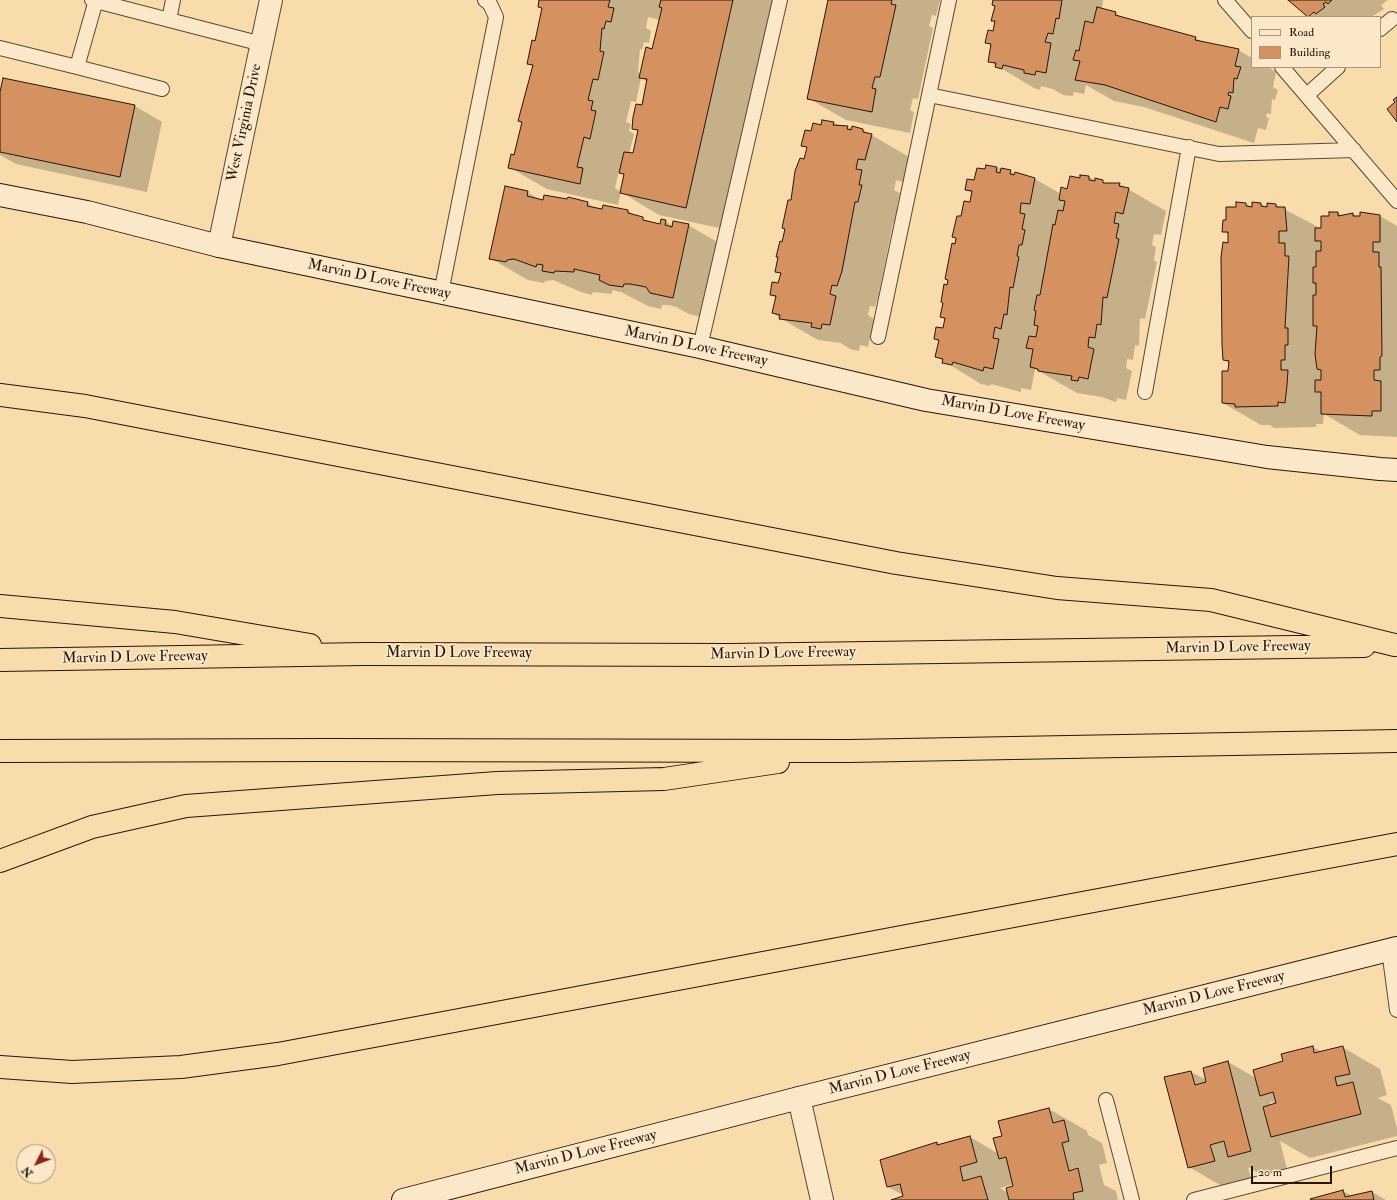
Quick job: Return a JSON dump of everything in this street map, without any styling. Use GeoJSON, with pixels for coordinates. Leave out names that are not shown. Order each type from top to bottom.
{"type":"FeatureCollection","features":[{"type":"Feature","properties":{"kind":"highway"},"geometry":{"type":"LineString","coordinates":[[0,395],[85,406],[896,563],[1057,588],[1211,600],[1396,645]]}},
{"type":"Feature","properties":{"kind":"highway"},"geometry":{"type":"LineString","coordinates":[[0,606],[175,622],[364,654]]}},
{"type":"Feature","properties":{"kind":"highway","name":"Marvin D Love Freeway"},"geometry":{"type":"LineString","coordinates":[[0,660],[364,654],[730,655],[1396,645]]}},
{"type":"Feature","properties":{"kind":"highway"},"geometry":{"type":"LineString","coordinates":[[0,752],[849,751],[1397,741]]}},
{"type":"Feature","properties":{"kind":"highway"},"geometry":{"type":"LineString","coordinates":[[0,861],[92,827],[186,806],[496,783],[664,779],[849,751]]}},
{"type":"Feature","properties":{"kind":"highway"},"geometry":{"type":"LineString","coordinates":[[0,1067],[72,1072],[173,1068],[278,1054],[1397,844]]}},
{"type":"Feature","properties":{"kind":"main road","name":"West Virginia Drive"},"geometry":{"type":"LineString","coordinates":[[219,246],[271,0]]}},
{"type":"Feature","properties":{"kind":"main road","name":"Marvin D Love Freeway"},"geometry":{"type":"LineString","coordinates":[[0,195],[87,212],[219,246],[700,347],[933,401],[1267,457],[1397,470]]}},
{"type":"Feature","properties":{"kind":"main road","name":"Marvin D Love Freeway"},"geometry":{"type":"LineString","coordinates":[[403,1200],[799,1098],[1393,949]]}},
{"type":"Feature","properties":{"kind":"main road"},"geometry":{"type":"LineString","coordinates":[[799,1098],[822,1200]]}},
{"type":"Feature","properties":{"kind":"lane"},"geometry":{"type":"LineString","coordinates":[[77,68],[94,0],[262,44]]}},
{"type":"Feature","properties":{"kind":"lane"},"geometry":{"type":"LineString","coordinates":[[169,20],[173,0]]}},
{"type":"Feature","properties":{"kind":"lane"},"geometry":{"type":"LineString","coordinates":[[441,293],[496,17],[490,4],[485,0]]}},
{"type":"Feature","properties":{"kind":"lane"},"geometry":{"type":"LineString","coordinates":[[700,347],[780,0]]}},
{"type":"Feature","properties":{"kind":"lane"},"geometry":{"type":"LineString","coordinates":[[878,337],[949,0]]}},
{"type":"Feature","properties":{"kind":"lane"},"geometry":{"type":"LineString","coordinates":[[1225,0],[1251,30]]}},
{"type":"Feature","properties":{"kind":"lane"},"geometry":{"type":"LineString","coordinates":[[1381,28],[1392,19]]}},
{"type":"Feature","properties":{"kind":"lane"},"geometry":{"type":"LineString","coordinates":[[0,48],[162,89]]}},
{"type":"Feature","properties":{"kind":"lane"},"geometry":{"type":"LineString","coordinates":[[1283,68],[1397,201]]}},
{"type":"Feature","properties":{"kind":"lane"},"geometry":{"type":"LineString","coordinates":[[1307,95],[1337,68]]}},
{"type":"Feature","properties":{"kind":"lane"},"geometry":{"type":"LineString","coordinates":[[929,95],[1219,154],[1354,150]]}},
{"type":"Feature","properties":{"kind":"lane"},"geometry":{"type":"LineString","coordinates":[[1145,392],[1189,147]]}},
{"type":"Feature","properties":{"kind":"lane"},"geometry":{"type":"LineString","coordinates":[[1393,949],[1397,1010]]}},
{"type":"Feature","properties":{"kind":"lane"},"geometry":{"type":"LineString","coordinates":[[1106,1100],[1132,1200]]}},
{"type":"Feature","properties":{"kind":"lane"},"geometry":{"type":"LineString","coordinates":[[1194,1200],[1397,1148]]}},
{"type":"Feature","properties":{"kind":"building"},"geometry":{"type":"Polygon","coordinates":[[[539,0],[610,0],[608,7],[614,8],[611,22],[606,21],[604,29],[602,28],[600,51],[604,52],[598,80],[593,79],[588,100],[593,101],[591,110],[596,111],[590,139],[584,137],[577,167],[583,168],[580,184],[508,168],[511,154],[514,155],[522,122],[518,121],[533,65],[527,64],[532,40],[535,41],[542,8],[538,7],[539,0]]]}},
{"type":"Feature","properties":{"kind":"building"},"geometry":{"type":"Polygon","coordinates":[[[661,0],[733,0],[686,208],[620,193],[624,174],[619,173],[624,152],[633,153],[638,130],[632,129],[633,117],[636,104],[642,105],[647,79],[639,78],[646,47],[652,49],[662,8],[659,7],[661,0]]]}},
{"type":"Feature","properties":{"kind":"building"},"geometry":{"type":"Polygon","coordinates":[[[828,0],[892,0],[891,4],[896,5],[880,77],[875,77],[872,88],[876,89],[872,112],[807,99],[828,0]]]}},
{"type":"Feature","properties":{"kind":"building"},"geometry":{"type":"Polygon","coordinates":[[[993,0],[1062,0],[1059,19],[1056,18],[1053,34],[1048,33],[1045,42],[1051,43],[1046,73],[1036,71],[1035,75],[1024,73],[1024,70],[1003,65],[1002,69],[995,67],[996,63],[988,62],[991,44],[985,43],[988,30],[993,31],[995,21],[991,21],[995,6],[992,5],[993,0]]]}},
{"type":"Feature","properties":{"kind":"building"},"geometry":{"type":"Polygon","coordinates":[[[1288,0],[1332,0],[1328,4],[1326,2],[1323,4],[1325,7],[1316,14],[1314,12],[1307,16],[1288,0]]]}},
{"type":"Feature","properties":{"kind":"building"},"geometry":{"type":"Polygon","coordinates":[[[1097,7],[1116,12],[1115,15],[1196,37],[1195,40],[1239,49],[1235,66],[1241,67],[1237,79],[1234,78],[1233,93],[1229,92],[1228,95],[1231,96],[1228,109],[1220,107],[1216,122],[1105,85],[1075,80],[1080,61],[1073,60],[1076,50],[1079,51],[1085,21],[1093,23],[1097,7]]]}},
{"type":"Feature","properties":{"kind":"building"},"geometry":{"type":"Polygon","coordinates":[[[3,78],[135,105],[120,177],[0,152],[0,92],[3,78]]]}},
{"type":"Feature","properties":{"kind":"building"},"geometry":{"type":"Polygon","coordinates":[[[1397,97],[1397,122],[1387,109],[1395,102],[1393,100],[1397,97]]]}},
{"type":"Feature","properties":{"kind":"building"},"geometry":{"type":"Polygon","coordinates":[[[822,120],[834,122],[833,125],[848,126],[847,129],[851,130],[852,126],[863,129],[863,132],[872,134],[865,160],[858,159],[856,169],[862,170],[859,185],[862,185],[858,202],[855,202],[842,271],[837,286],[832,285],[830,294],[836,296],[830,325],[822,324],[821,329],[811,327],[812,323],[779,319],[780,315],[772,313],[776,296],[770,295],[772,282],[778,283],[781,273],[775,272],[778,257],[776,257],[785,229],[782,228],[788,200],[791,200],[795,171],[800,158],[804,159],[807,147],[801,146],[805,130],[811,131],[813,123],[821,125],[822,120]]]}},
{"type":"Feature","properties":{"kind":"building"},"geometry":{"type":"Polygon","coordinates":[[[986,165],[997,167],[996,172],[1000,173],[1001,168],[1011,170],[1010,174],[1014,175],[1015,172],[1035,178],[1030,204],[1021,203],[1020,213],[1025,214],[1022,229],[1025,230],[1022,245],[1019,245],[1017,256],[1019,257],[1013,288],[1010,287],[1007,315],[1004,314],[1001,329],[995,327],[993,338],[999,339],[993,369],[984,367],[983,371],[953,362],[952,365],[942,363],[943,359],[935,357],[939,340],[934,339],[936,327],[943,328],[945,318],[940,317],[943,303],[941,302],[944,284],[947,285],[948,280],[945,279],[952,243],[955,244],[956,238],[952,237],[957,216],[961,216],[964,201],[970,202],[972,191],[965,190],[967,179],[974,180],[977,168],[985,169],[986,165]]]}},
{"type":"Feature","properties":{"kind":"building"},"geometry":{"type":"Polygon","coordinates":[[[1080,175],[1089,176],[1089,180],[1095,181],[1095,178],[1103,180],[1103,183],[1120,183],[1119,186],[1129,188],[1123,214],[1116,212],[1114,223],[1119,224],[1116,238],[1119,239],[1107,298],[1103,297],[1101,325],[1097,324],[1095,338],[1089,337],[1088,347],[1094,349],[1088,379],[1079,377],[1078,381],[1071,380],[1072,376],[1038,371],[1038,369],[1030,367],[1033,349],[1026,348],[1029,336],[1036,337],[1038,326],[1034,325],[1036,311],[1034,310],[1037,295],[1040,295],[1053,224],[1055,225],[1058,210],[1063,211],[1065,201],[1059,200],[1061,187],[1067,189],[1070,176],[1080,178],[1080,175]]]}},
{"type":"Feature","properties":{"kind":"building"},"geometry":{"type":"Polygon","coordinates":[[[505,186],[528,191],[527,196],[543,200],[544,195],[567,199],[568,197],[588,202],[587,206],[602,209],[603,205],[628,210],[628,213],[643,217],[643,220],[660,224],[661,219],[666,220],[665,225],[672,227],[673,221],[689,224],[673,298],[650,293],[646,287],[630,284],[624,284],[623,287],[609,285],[599,280],[600,275],[574,269],[574,272],[555,271],[554,273],[542,271],[543,265],[537,264],[536,267],[514,259],[507,260],[506,262],[489,259],[505,186]]]}},
{"type":"Feature","properties":{"kind":"building"},"geometry":{"type":"Polygon","coordinates":[[[1236,202],[1246,203],[1246,206],[1252,207],[1252,202],[1261,203],[1261,206],[1267,207],[1267,203],[1276,204],[1276,207],[1285,207],[1287,231],[1279,231],[1279,243],[1285,243],[1285,256],[1289,256],[1285,328],[1288,328],[1288,345],[1285,345],[1285,360],[1281,360],[1281,370],[1288,370],[1285,403],[1278,402],[1278,406],[1235,407],[1235,404],[1222,403],[1222,371],[1228,371],[1229,361],[1223,360],[1222,345],[1221,257],[1223,242],[1228,243],[1228,232],[1222,232],[1223,220],[1226,220],[1226,207],[1236,207],[1236,202]]]}},
{"type":"Feature","properties":{"kind":"building"},"geometry":{"type":"Polygon","coordinates":[[[1329,212],[1338,212],[1338,216],[1353,213],[1353,216],[1360,216],[1360,212],[1380,215],[1380,242],[1373,242],[1373,252],[1379,252],[1379,267],[1381,267],[1382,356],[1380,357],[1380,370],[1374,370],[1374,380],[1381,381],[1381,411],[1372,411],[1372,416],[1321,414],[1321,392],[1315,392],[1315,380],[1321,380],[1321,370],[1317,369],[1315,354],[1317,326],[1313,326],[1313,295],[1316,295],[1316,283],[1313,283],[1313,267],[1316,267],[1316,251],[1321,251],[1321,241],[1315,241],[1315,228],[1321,228],[1321,216],[1329,216],[1329,212]]]}},
{"type":"Feature","properties":{"kind":"building"},"geometry":{"type":"Polygon","coordinates":[[[1313,1046],[1314,1053],[1343,1046],[1350,1074],[1335,1077],[1337,1086],[1353,1082],[1361,1114],[1271,1137],[1263,1107],[1276,1103],[1273,1092],[1260,1096],[1253,1070],[1283,1061],[1281,1054],[1313,1046]]]}},
{"type":"Feature","properties":{"kind":"building"},"geometry":{"type":"Polygon","coordinates":[[[1228,1061],[1251,1151],[1228,1157],[1224,1141],[1210,1145],[1215,1161],[1188,1168],[1164,1077],[1191,1071],[1195,1085],[1206,1082],[1203,1068],[1228,1061]]]}},
{"type":"Feature","properties":{"kind":"building"},"geometry":{"type":"Polygon","coordinates":[[[1049,1108],[1053,1123],[1064,1120],[1069,1141],[1062,1143],[1069,1171],[1078,1168],[1083,1191],[1073,1193],[1074,1200],[1009,1200],[1006,1188],[1013,1186],[1006,1157],[999,1159],[993,1138],[1002,1136],[998,1121],[1049,1108]]]}},
{"type":"Feature","properties":{"kind":"building"},"geometry":{"type":"Polygon","coordinates":[[[970,1136],[977,1162],[960,1167],[963,1181],[981,1176],[988,1200],[891,1200],[903,1196],[900,1184],[887,1187],[880,1160],[937,1142],[937,1145],[970,1136]]]}},
{"type":"Feature","properties":{"kind":"building"},"geometry":{"type":"Polygon","coordinates":[[[1343,1190],[1345,1197],[1372,1191],[1374,1200],[1310,1199],[1343,1190]]]}}]}
